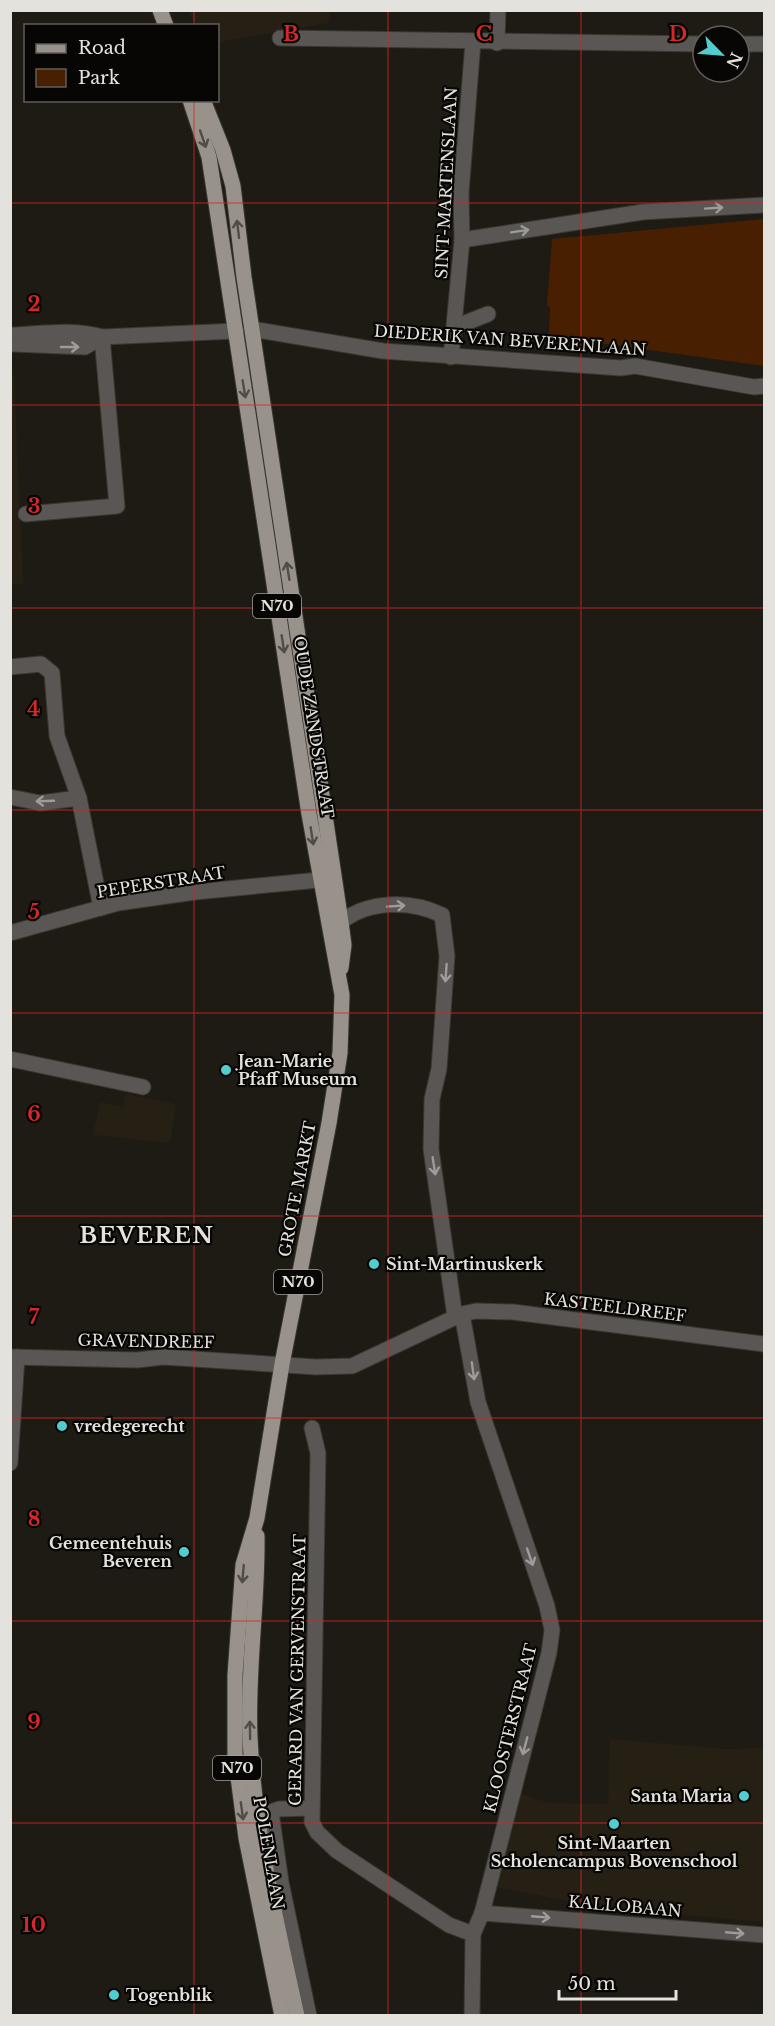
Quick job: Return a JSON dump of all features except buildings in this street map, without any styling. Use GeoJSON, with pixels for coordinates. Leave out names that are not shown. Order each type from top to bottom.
{"type":"FeatureCollection","features":[{"type":"Feature","properties":{"kind":"main road","name":"OUDE ZANDSTRAAT"},"geometry":{"type":"LineString","coordinates":[[191,102],[209,158],[327,879]]}},
{"type":"Feature","properties":{"kind":"main road","name":"OUDE ZANDSTRAAT"},"geometry":{"type":"LineString","coordinates":[[204,102],[223,150],[233,186],[327,879]]}},
{"type":"Feature","properties":{"kind":"main road"},"geometry":{"type":"LineString","coordinates":[[236,331],[252,329]]}},
{"type":"Feature","properties":{"kind":"main road","name":"GROTE MARKT"},"geometry":{"type":"LineString","coordinates":[[327,879],[323,900],[340,980]]}},
{"type":"Feature","properties":{"kind":"main road","name":"GROTE MARKT"},"geometry":{"type":"LineString","coordinates":[[282,1364],[338,1065],[342,1030],[340,980],[344,945],[341,922],[327,879]]}},
{"type":"Feature","properties":{"kind":"main road","name":"POLENLAAN"},"geometry":{"type":"LineString","coordinates":[[282,1364],[257,1518],[243,1566],[235,1675],[235,1754],[246,1838],[282,2016]]}},
{"type":"Feature","properties":{"kind":"main road","name":"POLENLAAN"},"geometry":{"type":"LineString","coordinates":[[257,1518],[258,1570],[250,1673],[250,1738],[268,1883],[297,2016]]}},
{"type":"Feature","properties":{"kind":"street"},"geometry":{"type":"LineString","coordinates":[[497,43],[498,10]]}},
{"type":"Feature","properties":{"kind":"street"},"geometry":{"type":"LineString","coordinates":[[280,38],[497,43],[691,44]]}},
{"type":"Feature","properties":{"kind":"street","name":"SINT-MARTENSLAAN"},"geometry":{"type":"LineString","coordinates":[[452,357],[462,240],[461,193],[474,42]]}},
{"type":"Feature","properties":{"kind":"street"},"geometry":{"type":"LineString","coordinates":[[462,240],[642,212],[765,205]]}},
{"type":"Feature","properties":{"kind":"street"},"geometry":{"type":"LineString","coordinates":[[454,327],[488,314]]}},
{"type":"Feature","properties":{"kind":"street","name":"DIEDERIK VAN BEVERENLAAN"},"geometry":{"type":"LineString","coordinates":[[252,329],[328,344],[452,357],[621,368],[635,366],[754,387],[765,386]]}},
{"type":"Feature","properties":{"kind":"street"},"geometry":{"type":"LineString","coordinates":[[10,335],[46,331],[86,333],[102,337],[236,331]]}},
{"type":"Feature","properties":{"kind":"street"},"geometry":{"type":"LineString","coordinates":[[10,344],[85,347],[102,337]]}},
{"type":"Feature","properties":{"kind":"street"},"geometry":{"type":"LineString","coordinates":[[26,514],[117,506],[102,337]]}},
{"type":"Feature","properties":{"kind":"street"},"geometry":{"type":"LineString","coordinates":[[10,667],[41,664],[52,673],[57,736],[79,798],[101,908]]}},
{"type":"Feature","properties":{"kind":"street"},"geometry":{"type":"LineString","coordinates":[[10,797],[39,803],[79,798]]}},
{"type":"Feature","properties":{"kind":"street","name":"PEPERSTRAAT"},"geometry":{"type":"LineString","coordinates":[[10,933],[117,903],[195,892],[327,879]]}},
{"type":"Feature","properties":{"kind":"street"},"geometry":{"type":"LineString","coordinates":[[282,1364],[316,1367],[352,1366],[458,1316],[432,1149],[432,1099],[439,1069],[447,956],[442,915],[427,908],[410,905],[367,907],[341,922]]}},
{"type":"Feature","properties":{"kind":"street"},"geometry":{"type":"LineString","coordinates":[[10,1059],[142,1087]]}},
{"type":"Feature","properties":{"kind":"street","name":"KASTEELDREEF"},"geometry":{"type":"LineString","coordinates":[[458,1316],[476,1311],[513,1312],[765,1344]]}},
{"type":"Feature","properties":{"kind":"street","name":"KLOOSTERSTRAAT"},"geometry":{"type":"LineString","coordinates":[[458,1316],[478,1402],[547,1606],[552,1630],[547,1662],[482,1912],[472,1934],[472,2016]]}},
{"type":"Feature","properties":{"kind":"street"},"geometry":{"type":"LineString","coordinates":[[10,1463],[14,1357]]}},
{"type":"Feature","properties":{"kind":"street","name":"GRAVENDREEF"},"geometry":{"type":"LineString","coordinates":[[14,1357],[137,1360],[163,1357],[282,1364]]}},
{"type":"Feature","properties":{"kind":"street","name":"GERARD VAN GERVENSTRAAT"},"geometry":{"type":"LineString","coordinates":[[312,1428],[318,1464],[312,1822],[317,1833],[337,1851],[449,1925],[472,1934]]}},
{"type":"Feature","properties":{"kind":"street","name":"POLENLAAN"},"geometry":{"type":"LineString","coordinates":[[309,2016],[281,1882],[272,1812],[279,1809],[312,1808]]}},
{"type":"Feature","properties":{"kind":"street","name":"KALLOBAAN"},"geometry":{"type":"LineString","coordinates":[[482,1912],[765,1935]]}},
{"type":"Feature","properties":{"kind":"shaded area"},"geometry":{"type":"Polygon","coordinates":[[[189,11],[331,11],[328,23],[219,42],[219,24],[195,24],[189,11]]]}},
{"type":"Feature","properties":{"kind":"shaded area"},"geometry":{"type":"Polygon","coordinates":[[[10,375],[14,375],[23,584],[11,584],[10,375]]]}},
{"type":"Feature","properties":{"kind":"shaded area"},"geometry":{"type":"Polygon","coordinates":[[[125,1094],[176,1104],[170,1143],[93,1135],[100,1102],[123,1107],[125,1094]]]}},
{"type":"Feature","properties":{"kind":"shaded area","name":"Sint-Maarten Scholencampus Bovenschool"},"geometry":{"type":"Polygon","coordinates":[[[610,1739],[726,1749],[764,1748],[764,1922],[599,1907],[496,1887],[515,1792],[549,1803],[608,1804],[610,1739]]]}},
{"type":"Feature","properties":{"kind":"green space"},"geometry":{"type":"Polygon","coordinates":[[[764,219],[764,366],[549,336],[550,307],[547,306],[552,239],[764,219]]]}},
{"type":"Feature","properties":{"kind":"place","name":"Jean-Marie Pfaff Museum"},"geometry":{"type":"Point","coordinates":[226,1070]}},
{"type":"Feature","properties":{"kind":"place","name":"Sint-Martinuskerk"},"geometry":{"type":"Point","coordinates":[374,1264]}},
{"type":"Feature","properties":{"kind":"place","name":"vredegerecht"},"geometry":{"type":"Point","coordinates":[62,1426]}},
{"type":"Feature","properties":{"kind":"place","name":"Gemeentehuis Beveren"},"geometry":{"type":"Point","coordinates":[184,1552]}},
{"type":"Feature","properties":{"kind":"place","name":"Santa Maria"},"geometry":{"type":"Point","coordinates":[744,1796]}},
{"type":"Feature","properties":{"kind":"place","name":"Sint-Maarten Scholencampus Bovenschool"},"geometry":{"type":"Point","coordinates":[614,1824]}},
{"type":"Feature","properties":{"kind":"place","name":"Togenblik"},"geometry":{"type":"Point","coordinates":[114,1995]}},
{"type":"Feature","properties":{"kind":"district","name":"BEVEREN"},"geometry":{"type":"Point","coordinates":[147,1235]}}]}
